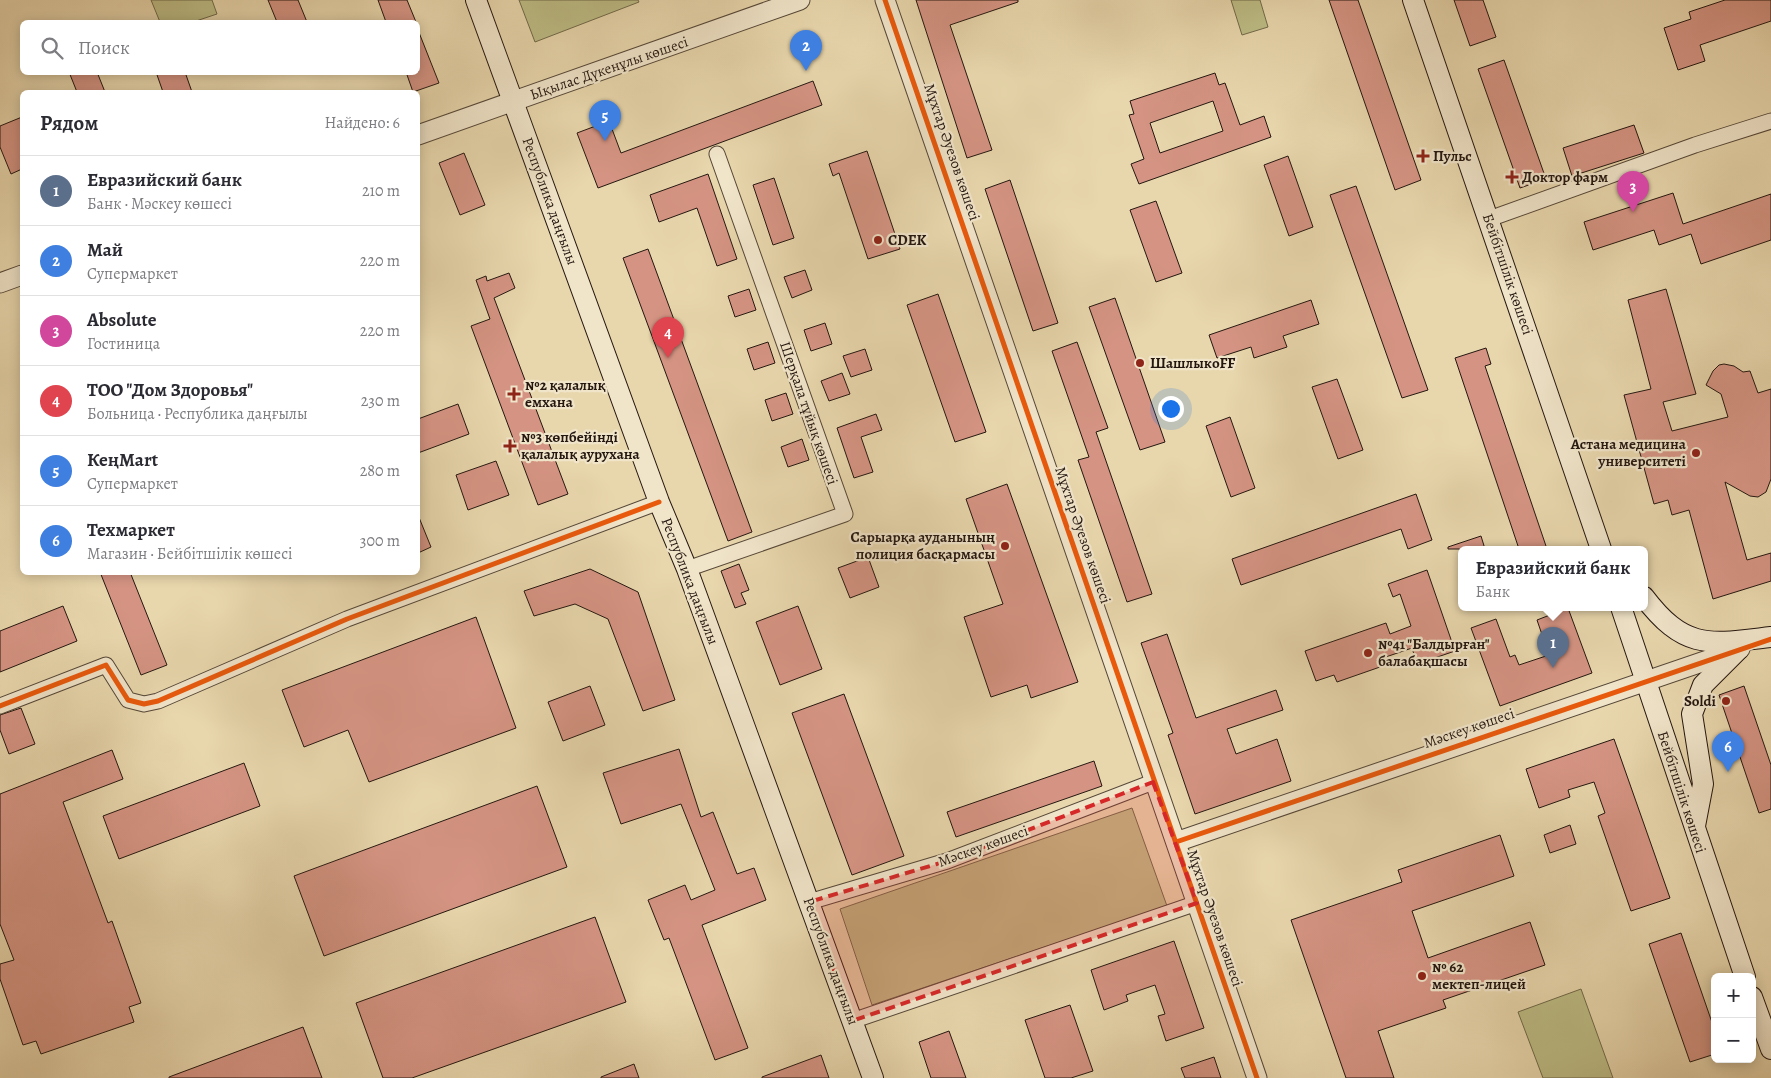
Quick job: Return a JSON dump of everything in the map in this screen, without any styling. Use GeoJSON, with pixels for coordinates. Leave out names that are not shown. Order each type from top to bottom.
{"type":"FeatureCollection","features":[{"type":"Feature","properties":{"kind":"main road","name":"Республика даңғылы"},"geometry":{"type":"LineString","coordinates":[[476,0],[659,502],[687,569],[874,1078]]}},
{"type":"Feature","properties":{"kind":"main road","name":"Бейбітшілік көшесі"},"geometry":{"type":"LineString","coordinates":[[1413,0],[1602,544]]}},
{"type":"Feature","properties":{"kind":"main road"},"geometry":{"type":"LineString","coordinates":[[1648,602],[1659,617],[1678,633],[1698,641],[1718,643],[1771,638]]}},
{"type":"Feature","properties":{"kind":"main road","name":"Бейбітшілік көшесі"},"geometry":{"type":"LineString","coordinates":[[1622,611],[1744,973]]}},
{"type":"Feature","properties":{"kind":"main road"},"geometry":{"type":"LineString","coordinates":[[1694,828],[1702,784],[1692,714],[1703,685],[1738,650]]}},
{"type":"Feature","properties":{"kind":"main road"},"geometry":{"type":"LineString","coordinates":[[1756,1008],[1771,1050]]}},
{"type":"Feature","properties":{"kind":"street","name":"Ықылас Дүкенұлы көшесі"},"geometry":{"type":"LineString","coordinates":[[420,134],[800,0]]}},
{"type":"Feature","properties":{"kind":"street","name":"Мұхтар Әуезов көшесі"},"geometry":{"type":"LineString","coordinates":[[885,0],[998,324],[1153,782],[1176,842],[1257,1078]]}},
{"type":"Feature","properties":{"kind":"street"},"geometry":{"type":"LineString","coordinates":[[1489,219],[1695,145],[1771,121]]}},
{"type":"Feature","properties":{"kind":"street","name":"Шерқала тұйық көшесі"},"geometry":{"type":"LineString","coordinates":[[687,569],[845,514],[717,154]]}},
{"type":"Feature","properties":{"kind":"street"},"geometry":{"type":"LineString","coordinates":[[0,283],[20,277]]}},
{"type":"Feature","properties":{"kind":"street"},"geometry":{"type":"LineString","coordinates":[[0,706],[106,666],[128,700],[144,704],[158,701],[346,619],[659,502]]}},
{"type":"Feature","properties":{"kind":"street","name":"Мәскеу көшесі"},"geometry":{"type":"LineString","coordinates":[[1176,842],[1771,638]]}},
{"type":"Feature","properties":{"kind":"street","name":"Мәскеу көшесі"},"geometry":{"type":"LineString","coordinates":[[809,902],[946,861],[1153,782]]}},
{"type":"Feature","properties":{"kind":"street"},"geometry":{"type":"LineString","coordinates":[[852,1021],[1197,903]]}},
{"type":"Feature","properties":{"kind":"highlighted area"},"geometry":{"type":"Polygon","coordinates":[[[1153,782],[1197,903],[852,1021],[809,902],[947,861],[1153,782]]]}},
{"type":"Feature","properties":{"kind":"shaded area"},"geometry":{"type":"Polygon","coordinates":[[[151,0],[212,0],[217,14],[199,20],[159,20],[151,0]]]}},
{"type":"Feature","properties":{"kind":"shaded area"},"geometry":{"type":"Polygon","coordinates":[[[519,0],[638,0],[639,2],[535,42],[519,0]]]}},
{"type":"Feature","properties":{"kind":"shaded area"},"geometry":{"type":"Polygon","coordinates":[[[1231,0],[1260,0],[1268,27],[1242,35],[1231,0]]]}},
{"type":"Feature","properties":{"kind":"shaded area"},"geometry":{"type":"Polygon","coordinates":[[[1132,808],[1167,906],[872,1005],[840,909],[1132,808]]]}},
{"type":"Feature","properties":{"kind":"shaded area"},"geometry":{"type":"Polygon","coordinates":[[[1581,989],[1613,1078],[1543,1078],[1518,1012],[1581,989]]]}},
{"type":"Feature","properties":{"kind":"building"},"geometry":{"type":"Polygon","coordinates":[[[268,0],[298,0],[306,20],[276,20],[268,0]]]}},
{"type":"Feature","properties":{"kind":"building"},"geometry":{"type":"Polygon","coordinates":[[[378,0],[407,0],[415,20],[385,20],[378,0]]]}},
{"type":"Feature","properties":{"kind":"building"},"geometry":{"type":"Polygon","coordinates":[[[916,0],[1018,0],[1018,2],[950,25],[992,150],[967,158],[916,0]]]}},
{"type":"Feature","properties":{"kind":"building"},"geometry":{"type":"Polygon","coordinates":[[[1329,0],[1358,0],[1421,180],[1395,190],[1329,0]]]}},
{"type":"Feature","properties":{"kind":"building"},"geometry":{"type":"Polygon","coordinates":[[[1454,0],[1483,0],[1496,37],[1470,46],[1454,0]]]}},
{"type":"Feature","properties":{"kind":"building"},"geometry":{"type":"Polygon","coordinates":[[[1725,0],[1771,0],[1771,21],[1700,45],[1705,61],[1678,70],[1664,28],[1691,19],[1689,12],[1725,0]]]}},
{"type":"Feature","properties":{"kind":"building"},"geometry":{"type":"Polygon","coordinates":[[[420,35],[439,83],[419,90],[412,90],[407,75],[420,75],[420,35]]]}},
{"type":"Feature","properties":{"kind":"building"},"geometry":{"type":"Polygon","coordinates":[[[1504,60],[1546,179],[1520,188],[1478,69],[1504,60]]]}},
{"type":"Feature","properties":{"kind":"building"},"geometry":{"type":"Polygon","coordinates":[[[1215,73],[1219,85],[1225,83],[1240,125],[1264,116],[1271,137],[1139,184],[1131,164],[1144,159],[1129,115],[1134,114],[1130,101],[1215,73]],[[1213,101],[1150,123],[1160,153],[1223,131],[1213,101]]]}},
{"type":"Feature","properties":{"kind":"building"},"geometry":{"type":"Polygon","coordinates":[[[70,75],[98,75],[104,90],[76,90],[70,75]]]}},
{"type":"Feature","properties":{"kind":"building"},"geometry":{"type":"Polygon","coordinates":[[[157,75],[186,75],[191,90],[162,90],[157,75]]]}},
{"type":"Feature","properties":{"kind":"building"},"geometry":{"type":"Polygon","coordinates":[[[813,81],[822,105],[598,188],[577,133],[609,121],[621,153],[813,81]]]}},
{"type":"Feature","properties":{"kind":"building"},"geometry":{"type":"Polygon","coordinates":[[[20,118],[20,170],[11,174],[0,147],[0,126],[20,118]]]}},
{"type":"Feature","properties":{"kind":"building"},"geometry":{"type":"Polygon","coordinates":[[[1634,125],[1644,153],[1572,176],[1563,148],[1634,125]]]}},
{"type":"Feature","properties":{"kind":"building"},"geometry":{"type":"Polygon","coordinates":[[[867,151],[900,249],[868,259],[839,173],[833,176],[829,164],[867,151]]]}},
{"type":"Feature","properties":{"kind":"building"},"geometry":{"type":"Polygon","coordinates":[[[464,153],[485,205],[460,215],[439,163],[464,153]]]}},
{"type":"Feature","properties":{"kind":"building"},"geometry":{"type":"Polygon","coordinates":[[[1288,156],[1313,227],[1289,236],[1264,165],[1288,156]]]}},
{"type":"Feature","properties":{"kind":"building"},"geometry":{"type":"Polygon","coordinates":[[[708,174],[737,259],[717,266],[697,208],[659,222],[650,195],[708,174]]]}},
{"type":"Feature","properties":{"kind":"building"},"geometry":{"type":"Polygon","coordinates":[[[774,178],[794,238],[773,245],[753,185],[774,178]]]}},
{"type":"Feature","properties":{"kind":"building"},"geometry":{"type":"Polygon","coordinates":[[[1010,180],[1058,323],[1033,331],[985,189],[1010,180]]]}},
{"type":"Feature","properties":{"kind":"building"},"geometry":{"type":"Polygon","coordinates":[[[1356,186],[1428,390],[1402,398],[1330,195],[1356,186]]]}},
{"type":"Feature","properties":{"kind":"building"},"geometry":{"type":"Polygon","coordinates":[[[1673,193],[1683,224],[1771,194],[1771,240],[1701,264],[1691,234],[1659,245],[1654,230],[1593,250],[1584,222],[1673,193]]]}},
{"type":"Feature","properties":{"kind":"building"},"geometry":{"type":"Polygon","coordinates":[[[1156,201],[1182,273],[1156,282],[1130,210],[1156,201]]]}},
{"type":"Feature","properties":{"kind":"building"},"geometry":{"type":"Polygon","coordinates":[[[648,249],[752,532],[728,541],[623,258],[648,249]]]}},
{"type":"Feature","properties":{"kind":"building"},"geometry":{"type":"Polygon","coordinates":[[[805,270],[812,290],[792,298],[784,277],[805,270]]]}},
{"type":"Feature","properties":{"kind":"building"},"geometry":{"type":"Polygon","coordinates":[[[509,273],[515,288],[494,298],[568,494],[538,505],[471,326],[490,319],[476,280],[486,276],[487,281],[509,273]]]}},
{"type":"Feature","properties":{"kind":"building"},"geometry":{"type":"Polygon","coordinates":[[[749,289],[756,310],[735,317],[728,296],[749,289]]]}},
{"type":"Feature","properties":{"kind":"building"},"geometry":{"type":"Polygon","coordinates":[[[1666,289],[1696,394],[1663,402],[1672,431],[1728,417],[1721,394],[1706,385],[1713,371],[1719,365],[1734,366],[1743,372],[1750,371],[1758,393],[1771,389],[1771,479],[1766,492],[1758,497],[1750,496],[1725,482],[1747,560],[1771,553],[1771,581],[1713,599],[1689,510],[1672,515],[1668,500],[1654,504],[1624,395],[1651,389],[1628,300],[1666,289]]]}},
{"type":"Feature","properties":{"kind":"building"},"geometry":{"type":"Polygon","coordinates":[[[938,294],[986,432],[955,442],[907,305],[938,294]]]}},
{"type":"Feature","properties":{"kind":"building"},"geometry":{"type":"Polygon","coordinates":[[[1115,298],[1165,442],[1140,450],[1089,307],[1115,298]]]}},
{"type":"Feature","properties":{"kind":"building"},"geometry":{"type":"Polygon","coordinates":[[[1311,300],[1319,324],[1283,336],[1287,347],[1254,358],[1251,347],[1217,358],[1209,335],[1311,300]]]}},
{"type":"Feature","properties":{"kind":"building"},"geometry":{"type":"Polygon","coordinates":[[[825,323],[832,344],[811,351],[804,330],[825,323]]]}},
{"type":"Feature","properties":{"kind":"building"},"geometry":{"type":"Polygon","coordinates":[[[768,342],[775,363],[754,370],[747,349],[768,342]]]}},
{"type":"Feature","properties":{"kind":"building"},"geometry":{"type":"Polygon","coordinates":[[[1077,342],[1108,428],[1096,432],[1152,594],[1127,602],[1078,460],[1089,457],[1052,351],[1077,342]]]}},
{"type":"Feature","properties":{"kind":"building"},"geometry":{"type":"Polygon","coordinates":[[[1486,348],[1491,364],[1485,366],[1546,546],[1518,546],[1455,358],[1486,348]]]}},
{"type":"Feature","properties":{"kind":"building"},"geometry":{"type":"Polygon","coordinates":[[[865,349],[872,370],[851,377],[843,356],[865,349]]]}},
{"type":"Feature","properties":{"kind":"building"},"geometry":{"type":"Polygon","coordinates":[[[842,373],[850,394],[829,401],[821,381],[842,373]]]}},
{"type":"Feature","properties":{"kind":"building"},"geometry":{"type":"Polygon","coordinates":[[[1337,379],[1363,450],[1338,459],[1312,387],[1337,379]]]}},
{"type":"Feature","properties":{"kind":"building"},"geometry":{"type":"Polygon","coordinates":[[[786,393],[793,414],[772,421],[765,400],[786,393]]]}},
{"type":"Feature","properties":{"kind":"building"},"geometry":{"type":"Polygon","coordinates":[[[458,404],[469,434],[420,452],[420,418],[458,404]]]}},
{"type":"Feature","properties":{"kind":"building"},"geometry":{"type":"Polygon","coordinates":[[[876,414],[882,430],[861,437],[873,472],[854,478],[837,428],[876,414]]]}},
{"type":"Feature","properties":{"kind":"building"},"geometry":{"type":"Polygon","coordinates":[[[1230,417],[1255,488],[1231,497],[1206,426],[1230,417]]]}},
{"type":"Feature","properties":{"kind":"building"},"geometry":{"type":"Polygon","coordinates":[[[802,439],[809,460],[788,467],[781,447],[802,439]]]}},
{"type":"Feature","properties":{"kind":"building"},"geometry":{"type":"Polygon","coordinates":[[[496,461],[509,495],[468,510],[456,475],[496,461]]]}},
{"type":"Feature","properties":{"kind":"building"},"geometry":{"type":"Polygon","coordinates":[[[1007,484],[1078,682],[1031,698],[1027,685],[991,697],[964,617],[1003,604],[966,499],[1007,484]]]}},
{"type":"Feature","properties":{"kind":"building"},"geometry":{"type":"Polygon","coordinates":[[[1416,494],[1432,540],[1408,549],[1401,529],[1241,585],[1232,559],[1416,494]]]}},
{"type":"Feature","properties":{"kind":"building"},"geometry":{"type":"Polygon","coordinates":[[[420,520],[431,547],[420,552],[420,520]]]}},
{"type":"Feature","properties":{"kind":"building"},"geometry":{"type":"Polygon","coordinates":[[[1481,536],[1484,546],[1458,546],[1458,549],[1448,549],[1448,547],[1481,536]]]}},
{"type":"Feature","properties":{"kind":"building"},"geometry":{"type":"Polygon","coordinates":[[[868,557],[879,587],[850,598],[838,568],[868,557]]]}},
{"type":"Feature","properties":{"kind":"building"},"geometry":{"type":"Polygon","coordinates":[[[739,564],[749,590],[741,593],[746,604],[735,608],[721,571],[739,564]]]}},
{"type":"Feature","properties":{"kind":"building"},"geometry":{"type":"Polygon","coordinates":[[[590,569],[638,592],[675,700],[643,711],[608,619],[575,604],[534,616],[524,591],[590,569]]]}},
{"type":"Feature","properties":{"kind":"building"},"geometry":{"type":"Polygon","coordinates":[[[1427,570],[1455,651],[1417,664],[1412,648],[1377,660],[1380,667],[1337,682],[1334,675],[1316,681],[1305,651],[1386,623],[1390,634],[1411,626],[1400,594],[1393,597],[1388,584],[1427,570]]]}},
{"type":"Feature","properties":{"kind":"building"},"geometry":{"type":"Polygon","coordinates":[[[101,575],[131,575],[167,665],[141,675],[101,575]]]}},
{"type":"Feature","properties":{"kind":"building"},"geometry":{"type":"Polygon","coordinates":[[[63,606],[77,641],[0,672],[0,631],[63,606]]]}},
{"type":"Feature","properties":{"kind":"building"},"geometry":{"type":"Polygon","coordinates":[[[798,606],[822,669],[780,685],[756,622],[798,606]]]}},
{"type":"Feature","properties":{"kind":"building"},"geometry":{"type":"Polygon","coordinates":[[[1560,611],[1569,611],[1592,673],[1500,706],[1471,628],[1496,619],[1510,657],[1515,655],[1519,665],[1549,655],[1537,620],[1560,611]]]}},
{"type":"Feature","properties":{"kind":"building"},"geometry":{"type":"Polygon","coordinates":[[[476,617],[516,728],[369,782],[348,730],[304,747],[282,690],[476,617]]]}},
{"type":"Feature","properties":{"kind":"building"},"geometry":{"type":"Polygon","coordinates":[[[1167,634],[1196,718],[1276,690],[1283,710],[1227,729],[1236,754],[1277,739],[1291,781],[1195,814],[1168,735],[1173,733],[1141,643],[1167,634]]]}},
{"type":"Feature","properties":{"kind":"building"},"geometry":{"type":"Polygon","coordinates":[[[590,686],[605,725],[563,741],[548,702],[590,686]]]}},
{"type":"Feature","properties":{"kind":"building"},"geometry":{"type":"Polygon","coordinates":[[[1744,686],[1771,765],[1771,809],[1759,813],[1719,695],[1744,686]]]}},
{"type":"Feature","properties":{"kind":"building"},"geometry":{"type":"Polygon","coordinates":[[[844,694],[904,856],[852,875],[792,713],[844,694]]]}},
{"type":"Feature","properties":{"kind":"building"},"geometry":{"type":"Polygon","coordinates":[[[21,708],[35,744],[9,754],[0,730],[0,715],[21,708]]]}},
{"type":"Feature","properties":{"kind":"building"},"geometry":{"type":"Polygon","coordinates":[[[1614,739],[1670,898],[1631,911],[1598,816],[1605,813],[1594,782],[1568,790],[1570,797],[1539,808],[1526,769],[1614,739]]]}},
{"type":"Feature","properties":{"kind":"building"},"geometry":{"type":"Polygon","coordinates":[[[679,749],[701,817],[713,812],[737,874],[754,868],[766,900],[702,925],[748,1048],[715,1060],[669,938],[664,940],[648,900],[685,885],[691,900],[715,890],[681,804],[621,824],[603,773],[679,749]]]}},
{"type":"Feature","properties":{"kind":"building"},"geometry":{"type":"Polygon","coordinates":[[[112,750],[123,779],[63,802],[108,923],[112,921],[141,1003],[129,1007],[134,1022],[41,1054],[36,1041],[23,1045],[0,979],[0,964],[14,960],[0,924],[0,794],[112,750]]]}},
{"type":"Feature","properties":{"kind":"building"},"geometry":{"type":"Polygon","coordinates":[[[1094,761],[1102,786],[956,837],[947,812],[1094,761]]]}},
{"type":"Feature","properties":{"kind":"building"},"geometry":{"type":"Polygon","coordinates":[[[244,763],[260,806],[119,859],[103,816],[244,763]]]}},
{"type":"Feature","properties":{"kind":"building"},"geometry":{"type":"Polygon","coordinates":[[[537,786],[567,867],[324,956],[294,876],[537,786]]]}},
{"type":"Feature","properties":{"kind":"building"},"geometry":{"type":"Polygon","coordinates":[[[1570,825],[1576,844],[1550,853],[1544,835],[1570,825]]]}},
{"type":"Feature","properties":{"kind":"building"},"geometry":{"type":"Polygon","coordinates":[[[1500,835],[1514,876],[1412,911],[1428,958],[1530,922],[1545,965],[1443,1000],[1446,1008],[1378,1031],[1394,1078],[1346,1078],[1291,920],[1402,882],[1398,870],[1500,835]]]}},
{"type":"Feature","properties":{"kind":"building"},"geometry":{"type":"Polygon","coordinates":[[[595,917],[626,1002],[412,1078],[383,1078],[356,1003],[595,917]]]}},
{"type":"Feature","properties":{"kind":"building"},"geometry":{"type":"Polygon","coordinates":[[[1681,933],[1711,1019],[1711,1055],[1690,1062],[1649,944],[1681,933]]]}},
{"type":"Feature","properties":{"kind":"building"},"geometry":{"type":"Polygon","coordinates":[[[1174,941],[1204,1028],[1166,1041],[1158,1016],[1165,1014],[1155,985],[1126,995],[1128,1001],[1104,1010],[1091,970],[1174,941]]]}},
{"type":"Feature","properties":{"kind":"building"},"geometry":{"type":"Polygon","coordinates":[[[1070,1005],[1093,1071],[1071,1078],[1045,1078],[1025,1020],[1070,1005]]]}},
{"type":"Feature","properties":{"kind":"building"},"geometry":{"type":"Polygon","coordinates":[[[303,1027],[322,1078],[169,1078],[169,1077],[303,1027]]]}},
{"type":"Feature","properties":{"kind":"building"},"geometry":{"type":"Polygon","coordinates":[[[949,1031],[966,1078],[931,1078],[919,1042],[949,1031]]]}},
{"type":"Feature","properties":{"kind":"building"},"geometry":{"type":"Polygon","coordinates":[[[821,1055],[829,1078],[762,1078],[762,1077],[821,1055]]]}},
{"type":"Feature","properties":{"kind":"building"},"geometry":{"type":"Polygon","coordinates":[[[1214,1057],[1221,1078],[1185,1078],[1181,1068],[1214,1057]]]}},
{"type":"Feature","properties":{"kind":"building"},"geometry":{"type":"Polygon","coordinates":[[[634,1064],[639,1078],[601,1078],[601,1077],[634,1064]]]}},
{"type":"Feature","properties":{"kind":"cycle path"},"geometry":{"type":"LineString","coordinates":[[885,0],[1257,1078]]}},
{"type":"Feature","properties":{"kind":"cycle path"},"geometry":{"type":"LineString","coordinates":[[0,706],[106,665],[128,700],[144,704],[158,701],[347,619],[659,502]]}},
{"type":"Feature","properties":{"kind":"cycle path"},"geometry":{"type":"LineString","coordinates":[[1176,842],[1771,639]]}},
{"type":"Feature","properties":{"kind":"place","name":"Май"},"geometry":{"type":"Point","coordinates":[806,71]}},
{"type":"Feature","properties":{"kind":"place","name":"КеңMart"},"geometry":{"type":"Point","coordinates":[605,141]}},
{"type":"Feature","properties":{"kind":"place","name":"Пульс"},"geometry":{"type":"Point","coordinates":[1423,156]}},
{"type":"Feature","properties":{"kind":"place","name":"Доктор фарм"},"geometry":{"type":"Point","coordinates":[1512,177]}},
{"type":"Feature","properties":{"kind":"place","name":"Absolute"},"geometry":{"type":"Point","coordinates":[1633,212]}},
{"type":"Feature","properties":{"kind":"place","name":"CDEK"},"geometry":{"type":"Point","coordinates":[878,240]}},
{"type":"Feature","properties":{"kind":"place","name":"ТОО \"Дом Здоровья\""},"geometry":{"type":"Point","coordinates":[668,358]}},
{"type":"Feature","properties":{"kind":"place","name":"ШашлыкoFF"},"geometry":{"type":"Point","coordinates":[1140,363]}},
{"type":"Feature","properties":{"kind":"place","name":"№2 қалалық емхана"},"geometry":{"type":"Point","coordinates":[514,394]}},
{"type":"Feature","properties":{"kind":"place","name":"№3 көпбейінді қалалық аурухана"},"geometry":{"type":"Point","coordinates":[510,446]}},
{"type":"Feature","properties":{"kind":"place","name":"Астана медицина университеті"},"geometry":{"type":"Point","coordinates":[1696,453]}},
{"type":"Feature","properties":{"kind":"place","name":"Сарыарқа ауданының полиция басқармасы"},"geometry":{"type":"Point","coordinates":[1005,546]}},
{"type":"Feature","properties":{"kind":"place","name":"№41 \"Балдырған\" балабақшасы"},"geometry":{"type":"Point","coordinates":[1368,653]}},
{"type":"Feature","properties":{"kind":"place","name":"Евразийский банк"},"geometry":{"type":"Point","coordinates":[1553,668]}},
{"type":"Feature","properties":{"kind":"place","name":"Soldi"},"geometry":{"type":"Point","coordinates":[1726,701]}},
{"type":"Feature","properties":{"kind":"place","name":"Техмаркет"},"geometry":{"type":"Point","coordinates":[1728,772]}},
{"type":"Feature","properties":{"kind":"place","name":"№ 62 мектеп-лицей"},"geometry":{"type":"Point","coordinates":[1422,976]}}]}
